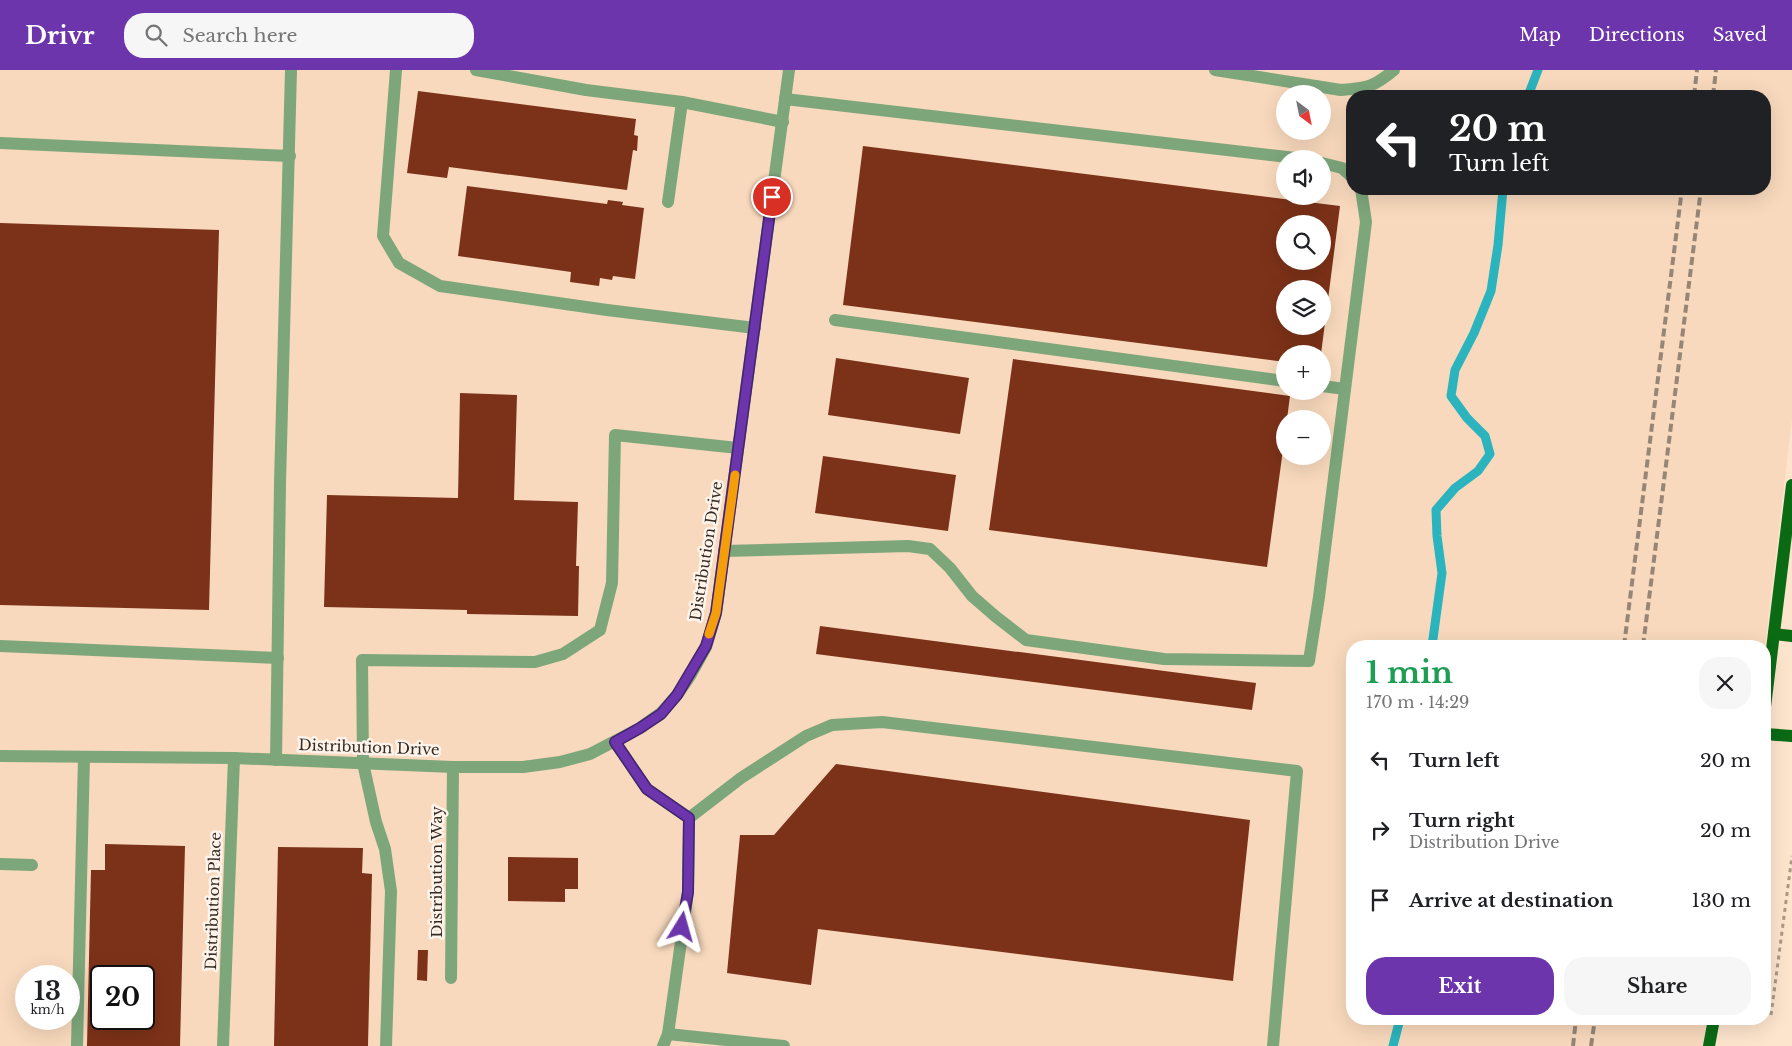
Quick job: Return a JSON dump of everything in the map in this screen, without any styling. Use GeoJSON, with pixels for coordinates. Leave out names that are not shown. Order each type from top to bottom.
{"type":"FeatureCollection","features":[{"type":"Feature","properties":{"kind":"main road"},"geometry":{"type":"LineString","coordinates":[[1771,658],[1792,485]]}},
{"type":"Feature","properties":{"kind":"main road"},"geometry":{"type":"LineString","coordinates":[[1774,634],[1792,636]]}},
{"type":"Feature","properties":{"kind":"main road"},"geometry":{"type":"LineString","coordinates":[[1771,734],[1792,736]]}},
{"type":"Feature","properties":{"kind":"main road"},"geometry":{"type":"LineString","coordinates":[[1709,1046],[1713,1025]]}},
{"type":"Feature","properties":{"kind":"street"},"geometry":{"type":"LineString","coordinates":[[276,760],[280,482],[291,70]]}},
{"type":"Feature","properties":{"kind":"street"},"geometry":{"type":"LineString","coordinates":[[396,70],[384,236],[399,263],[440,286],[607,310],[755,328]]}},
{"type":"Feature","properties":{"kind":"street"},"geometry":{"type":"LineString","coordinates":[[476,70],[586,90],[682,102],[783,122]]}},
{"type":"Feature","properties":{"kind":"street","name":"Distribution Drive"},"geometry":{"type":"LineString","coordinates":[[0,756],[234,758],[452,767],[523,767],[560,762],[590,754],[640,728],[661,714],[690,676],[706,646],[716,613],[789,70]]}},
{"type":"Feature","properties":{"kind":"street"},"geometry":{"type":"LineString","coordinates":[[1215,70],[1341,90],[1360,89],[1378,83],[1394,70]]}},
{"type":"Feature","properties":{"kind":"street"},"geometry":{"type":"LineString","coordinates":[[786,99],[1276,156]]}},
{"type":"Feature","properties":{"kind":"street"},"geometry":{"type":"LineString","coordinates":[[668,202],[682,102]]}},
{"type":"Feature","properties":{"kind":"street"},"geometry":{"type":"LineString","coordinates":[[0,143],[290,156]]}},
{"type":"Feature","properties":{"kind":"street"},"geometry":{"type":"LineString","coordinates":[[1331,165],[1342,168],[1346,172]]}},
{"type":"Feature","properties":{"kind":"street"},"geometry":{"type":"LineString","coordinates":[[724,551],[908,546],[930,549],[950,568],[972,596],[1026,640],[1164,659],[1310,661],[1366,222],[1361,195]]}},
{"type":"Feature","properties":{"kind":"street"},"geometry":{"type":"LineString","coordinates":[[835,320],[1276,380]]}},
{"type":"Feature","properties":{"kind":"street"},"geometry":{"type":"LineString","coordinates":[[1331,387],[1345,389]]}},
{"type":"Feature","properties":{"kind":"street"},"geometry":{"type":"LineString","coordinates":[[386,1046],[390,891],[385,849],[376,822],[363,763],[362,660],[535,662],[563,654],[600,630],[612,583],[614,435],[738,448]]}},
{"type":"Feature","properties":{"kind":"street"},"geometry":{"type":"LineString","coordinates":[[0,646],[278,658]]}},
{"type":"Feature","properties":{"kind":"street"},"geometry":{"type":"LineString","coordinates":[[689,818],[749,773],[806,736],[832,725],[882,722],[1297,771],[1273,1046]]}},
{"type":"Feature","properties":{"kind":"street"},"geometry":{"type":"LineString","coordinates":[[615,742],[647,789],[689,818]]}},
{"type":"Feature","properties":{"kind":"street"},"geometry":{"type":"LineString","coordinates":[[77,1046],[84,757]]}},
{"type":"Feature","properties":{"kind":"street","name":"Distribution Place"},"geometry":{"type":"LineString","coordinates":[[223,1046],[234,758]]}},
{"type":"Feature","properties":{"kind":"street","name":"Distribution Way"},"geometry":{"type":"LineString","coordinates":[[451,978],[452,767]]}},
{"type":"Feature","properties":{"kind":"street"},"geometry":{"type":"LineString","coordinates":[[689,818],[688,892],[665,1040],[784,1046]]}},
{"type":"Feature","properties":{"kind":"street"},"geometry":{"type":"LineString","coordinates":[[0,864],[32,865]]}},
{"type":"Feature","properties":{"kind":"path"},"geometry":{"type":"LineString","coordinates":[[1771,1015],[1792,856]]}},
{"type":"Feature","properties":{"kind":"shaded area"},"geometry":{"type":"Polygon","coordinates":[[[0,70],[1792,70],[1792,419],[1766,640],[1346,640],[1346,1025],[1715,1025],[1712,1046],[0,1046],[0,70]]]}},
{"type":"Feature","properties":{"kind":"building"},"geometry":{"type":"Polygon","coordinates":[[[418,91],[636,119],[634,135],[638,136],[637,151],[633,150],[627,190],[449,167],[447,178],[407,173],[418,91]]]}},
{"type":"Feature","properties":{"kind":"building"},"geometry":{"type":"Polygon","coordinates":[[[863,146],[1276,198],[1276,205],[1340,206],[1330,280],[1276,280],[1276,335],[1323,335],[1322,345],[1276,345],[1276,361],[843,305],[863,146]]]}},
{"type":"Feature","properties":{"kind":"building"},"geometry":{"type":"Polygon","coordinates":[[[467,186],[607,204],[608,200],[623,202],[622,205],[644,208],[635,279],[613,276],[612,280],[600,278],[599,286],[570,282],[571,272],[458,256],[467,186]]]}},
{"type":"Feature","properties":{"kind":"building"},"geometry":{"type":"Polygon","coordinates":[[[0,223],[219,230],[209,610],[0,605],[0,223]]]}},
{"type":"Feature","properties":{"kind":"building"},"geometry":{"type":"Polygon","coordinates":[[[836,358],[969,378],[960,434],[828,415],[836,358]]]}},
{"type":"Feature","properties":{"kind":"building"},"geometry":{"type":"Polygon","coordinates":[[[1013,359],[1276,394],[1276,400],[1289,400],[1288,410],[1276,410],[1276,465],[1281,465],[1267,567],[989,530],[1013,359]]]}},
{"type":"Feature","properties":{"kind":"building"},"geometry":{"type":"Polygon","coordinates":[[[460,393],[517,395],[514,500],[578,502],[576,566],[579,566],[578,616],[467,614],[467,610],[324,607],[327,495],[458,498],[460,393]]]}},
{"type":"Feature","properties":{"kind":"building"},"geometry":{"type":"Polygon","coordinates":[[[823,456],[956,475],[948,531],[815,513],[823,456]]]}},
{"type":"Feature","properties":{"kind":"building"},"geometry":{"type":"Polygon","coordinates":[[[820,626],[1256,683],[1252,710],[816,654],[820,626]]]}},
{"type":"Feature","properties":{"kind":"building"},"geometry":{"type":"Polygon","coordinates":[[[836,764],[1250,820],[1233,981],[818,929],[811,985],[727,973],[740,835],[774,835],[836,764]]]}},
{"type":"Feature","properties":{"kind":"building"},"geometry":{"type":"Polygon","coordinates":[[[105,844],[185,846],[180,1046],[87,1046],[91,870],[105,870],[105,844]]]}},
{"type":"Feature","properties":{"kind":"building"},"geometry":{"type":"Polygon","coordinates":[[[278,847],[363,848],[362,873],[372,874],[368,1046],[274,1046],[278,847]]]}},
{"type":"Feature","properties":{"kind":"building"},"geometry":{"type":"Polygon","coordinates":[[[508,857],[578,858],[578,889],[565,889],[565,902],[508,901],[508,857]]]}},
{"type":"Feature","properties":{"kind":"building"},"geometry":{"type":"Polygon","coordinates":[[[418,950],[428,950],[427,981],[417,980],[418,950]]]}},
{"type":"Feature","properties":{"kind":"waterway"},"geometry":{"type":"LineString","coordinates":[[1530,90],[1538,70]]}},
{"type":"Feature","properties":{"kind":"waterway"},"geometry":{"type":"LineString","coordinates":[[1433,640],[1442,573],[1436,510],[1455,488],[1478,471],[1490,454],[1485,436],[1467,418],[1451,396],[1455,370],[1474,333],[1491,291],[1502,195]]}},
{"type":"Feature","properties":{"kind":"waterway"},"geometry":{"type":"LineString","coordinates":[[1393,1046],[1398,1025]]}},
{"type":"Feature","properties":{"kind":"railway"},"geometry":{"type":"LineString","coordinates":[[1695,90],[1697,70]]}},
{"type":"Feature","properties":{"kind":"railway"},"geometry":{"type":"LineString","coordinates":[[1714,90],[1716,70]]}},
{"type":"Feature","properties":{"kind":"railway"},"geometry":{"type":"LineString","coordinates":[[1625,640],[1681,195]]}},
{"type":"Feature","properties":{"kind":"railway"},"geometry":{"type":"LineString","coordinates":[[1644,640],[1700,195]]}},
{"type":"Feature","properties":{"kind":"railway"},"geometry":{"type":"LineString","coordinates":[[1573,1046],[1575,1025]]}},
{"type":"Feature","properties":{"kind":"railway"},"geometry":{"type":"LineString","coordinates":[[1591,1046],[1594,1025]]}},
{"type":"Feature","properties":{"kind":"slow traffic"},"geometry":{"type":"LineString","coordinates":[[709,634],[716,613],[735,475]]}},
{"type":"Feature","properties":{"kind":"route"},"geometry":{"type":"LineString","coordinates":[[682,927],[688,892],[689,818],[647,789],[615,742],[661,714],[677,695],[690,676],[706,646],[716,613],[772,197]]}}]}
